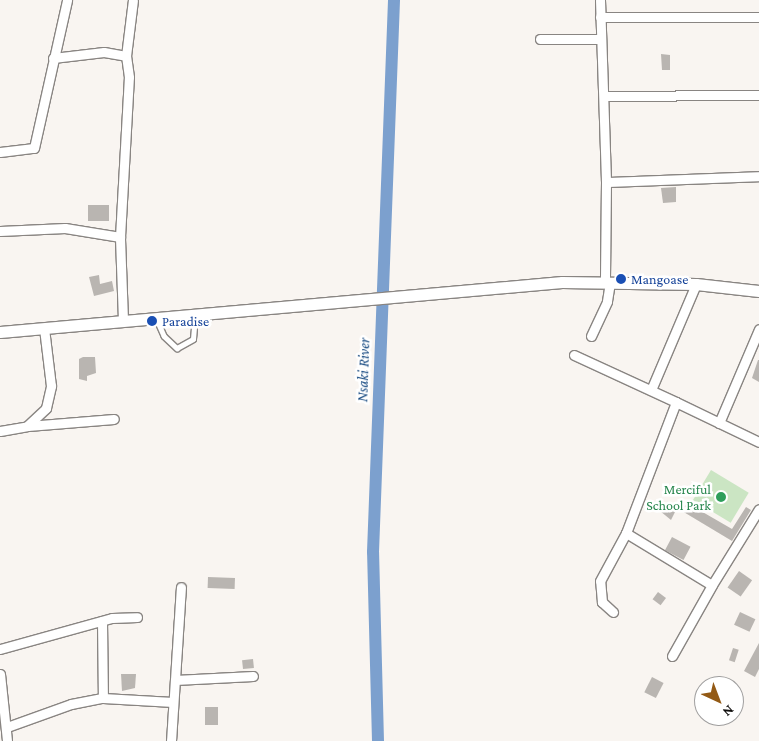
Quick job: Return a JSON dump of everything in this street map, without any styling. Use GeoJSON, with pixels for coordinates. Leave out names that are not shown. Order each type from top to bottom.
{"type":"FeatureCollection","features":[{"type":"Feature","properties":{"kind":"street"},"geometry":{"type":"LineString","coordinates":[[0,152],[34,148],[67,0]]}},
{"type":"Feature","properties":{"kind":"street"},"geometry":{"type":"LineString","coordinates":[[122,320],[120,237],[129,77],[126,56],[133,0]]}},
{"type":"Feature","properties":{"kind":"street"},"geometry":{"type":"LineString","coordinates":[[591,336],[607,301],[608,283],[604,96],[599,39],[600,0]]}},
{"type":"Feature","properties":{"kind":"street"},"geometry":{"type":"LineString","coordinates":[[600,17],[759,17]]}},
{"type":"Feature","properties":{"kind":"street"},"geometry":{"type":"LineString","coordinates":[[540,39],[599,39]]}},
{"type":"Feature","properties":{"kind":"street"},"geometry":{"type":"LineString","coordinates":[[53,58],[104,52],[126,56]]}},
{"type":"Feature","properties":{"kind":"street"},"geometry":{"type":"LineString","coordinates":[[604,96],[759,96]]}},
{"type":"Feature","properties":{"kind":"street"},"geometry":{"type":"LineString","coordinates":[[606,182],[759,176]]}},
{"type":"Feature","properties":{"kind":"street"},"geometry":{"type":"LineString","coordinates":[[0,231],[64,228],[120,237]]}},
{"type":"Feature","properties":{"kind":"street"},"geometry":{"type":"LineString","coordinates":[[0,332],[440,290],[562,282],[696,284],[759,291]]}},
{"type":"Feature","properties":{"kind":"street"},"geometry":{"type":"LineString","coordinates":[[651,390],[696,284]]}},
{"type":"Feature","properties":{"kind":"street"},"geometry":{"type":"LineString","coordinates":[[27,426],[46,408],[50,396],[44,328]]}},
{"type":"Feature","properties":{"kind":"street"},"geometry":{"type":"LineString","coordinates":[[719,423],[759,329]]}},
{"type":"Feature","properties":{"kind":"street"},"geometry":{"type":"LineString","coordinates":[[574,355],[618,378],[651,390],[759,442]]}},
{"type":"Feature","properties":{"kind":"street"},"geometry":{"type":"LineString","coordinates":[[612,612],[602,602],[600,581],[626,533],[652,459],[676,402]]}},
{"type":"Feature","properties":{"kind":"street"},"geometry":{"type":"LineString","coordinates":[[0,431],[27,426],[114,418]]}},
{"type":"Feature","properties":{"kind":"street"},"geometry":{"type":"LineString","coordinates":[[672,656],[712,585],[759,509]]}},
{"type":"Feature","properties":{"kind":"street"},"geometry":{"type":"LineString","coordinates":[[626,533],[712,585]]}},
{"type":"Feature","properties":{"kind":"street"},"geometry":{"type":"LineString","coordinates":[[171,741],[181,587]]}},
{"type":"Feature","properties":{"kind":"street"},"geometry":{"type":"LineString","coordinates":[[0,648],[102,621],[137,617]]}},
{"type":"Feature","properties":{"kind":"street"},"geometry":{"type":"LineString","coordinates":[[102,621],[103,698]]}},
{"type":"Feature","properties":{"kind":"street"},"geometry":{"type":"LineString","coordinates":[[0,674],[7,726],[7,741]]}},
{"type":"Feature","properties":{"kind":"street"},"geometry":{"type":"LineString","coordinates":[[175,680],[252,676]]}},
{"type":"Feature","properties":{"kind":"street"},"geometry":{"type":"LineString","coordinates":[[7,726],[71,704],[103,698],[173,702]]}},
{"type":"Feature","properties":{"kind":"lane"},"geometry":{"type":"LineString","coordinates":[[156,317],[164,336],[177,348],[193,340],[195,314]]}},
{"type":"Feature","properties":{"kind":"green space","name":"Merciful School Park"},"geometry":{"type":"Polygon","coordinates":[[[711,470],[749,493],[731,523],[693,500],[711,470]]]}},
{"type":"Feature","properties":{"kind":"building"},"geometry":{"type":"Polygon","coordinates":[[[661,54],[670,55],[670,70],[662,70],[661,54]]]}},
{"type":"Feature","properties":{"kind":"building"},"geometry":{"type":"Polygon","coordinates":[[[676,187],[676,202],[663,203],[661,188],[676,187]]]}},
{"type":"Feature","properties":{"kind":"building"},"geometry":{"type":"Polygon","coordinates":[[[88,205],[109,205],[109,221],[88,221],[88,205]]]}},
{"type":"Feature","properties":{"kind":"building"},"geometry":{"type":"Polygon","coordinates":[[[99,275],[100,284],[112,281],[114,291],[94,296],[89,277],[99,275]]]}},
{"type":"Feature","properties":{"kind":"building"},"geometry":{"type":"Polygon","coordinates":[[[95,357],[96,373],[87,376],[87,381],[79,379],[79,359],[95,357]]]}},
{"type":"Feature","properties":{"kind":"building"},"geometry":{"type":"Polygon","coordinates":[[[759,360],[759,382],[752,378],[759,360]]]}},
{"type":"Feature","properties":{"kind":"building"},"geometry":{"type":"Polygon","coordinates":[[[664,503],[676,510],[671,520],[660,511],[664,503]]]}},
{"type":"Feature","properties":{"kind":"building"},"geometry":{"type":"Polygon","coordinates":[[[687,503],[732,529],[746,507],[751,510],[732,541],[682,511],[687,503]]]}},
{"type":"Feature","properties":{"kind":"building"},"geometry":{"type":"Polygon","coordinates":[[[672,537],[691,547],[683,560],[665,550],[672,537]]]}},
{"type":"Feature","properties":{"kind":"building"},"geometry":{"type":"Polygon","coordinates":[[[739,571],[752,580],[741,597],[728,587],[739,571]]]}},
{"type":"Feature","properties":{"kind":"building"},"geometry":{"type":"Polygon","coordinates":[[[208,577],[235,578],[235,589],[208,588],[208,577]]]}},
{"type":"Feature","properties":{"kind":"building"},"geometry":{"type":"Polygon","coordinates":[[[658,592],[666,598],[661,605],[653,599],[658,592]]]}},
{"type":"Feature","properties":{"kind":"building"},"geometry":{"type":"Polygon","coordinates":[[[740,612],[755,619],[749,632],[734,625],[740,612]]]}},
{"type":"Feature","properties":{"kind":"building"},"geometry":{"type":"Polygon","coordinates":[[[759,643],[759,669],[755,677],[744,671],[759,643]]]}},
{"type":"Feature","properties":{"kind":"building"},"geometry":{"type":"Polygon","coordinates":[[[733,648],[739,650],[735,662],[729,660],[733,648]]]}},
{"type":"Feature","properties":{"kind":"building"},"geometry":{"type":"Polygon","coordinates":[[[253,659],[254,668],[243,669],[242,660],[253,659]]]}},
{"type":"Feature","properties":{"kind":"building"},"geometry":{"type":"Polygon","coordinates":[[[121,674],[136,674],[135,688],[122,691],[121,674]]]}},
{"type":"Feature","properties":{"kind":"building"},"geometry":{"type":"Polygon","coordinates":[[[652,677],[664,683],[656,698],[644,692],[652,677]]]}},
{"type":"Feature","properties":{"kind":"building"},"geometry":{"type":"Polygon","coordinates":[[[205,707],[218,707],[218,725],[205,725],[205,707]]]}},
{"type":"Feature","properties":{"kind":"waterway","name":"Nsaki River"},"geometry":{"type":"LineString","coordinates":[[378,741],[373,552],[394,0]]}},
{"type":"Feature","properties":{"kind":"place","name":"Mangoase"},"geometry":{"type":"Point","coordinates":[621,279]}},
{"type":"Feature","properties":{"kind":"place","name":"Paradise"},"geometry":{"type":"Point","coordinates":[152,321]}},
{"type":"Feature","properties":{"kind":"place","name":"Merciful School Park"},"geometry":{"type":"Point","coordinates":[721,497]}}]}
